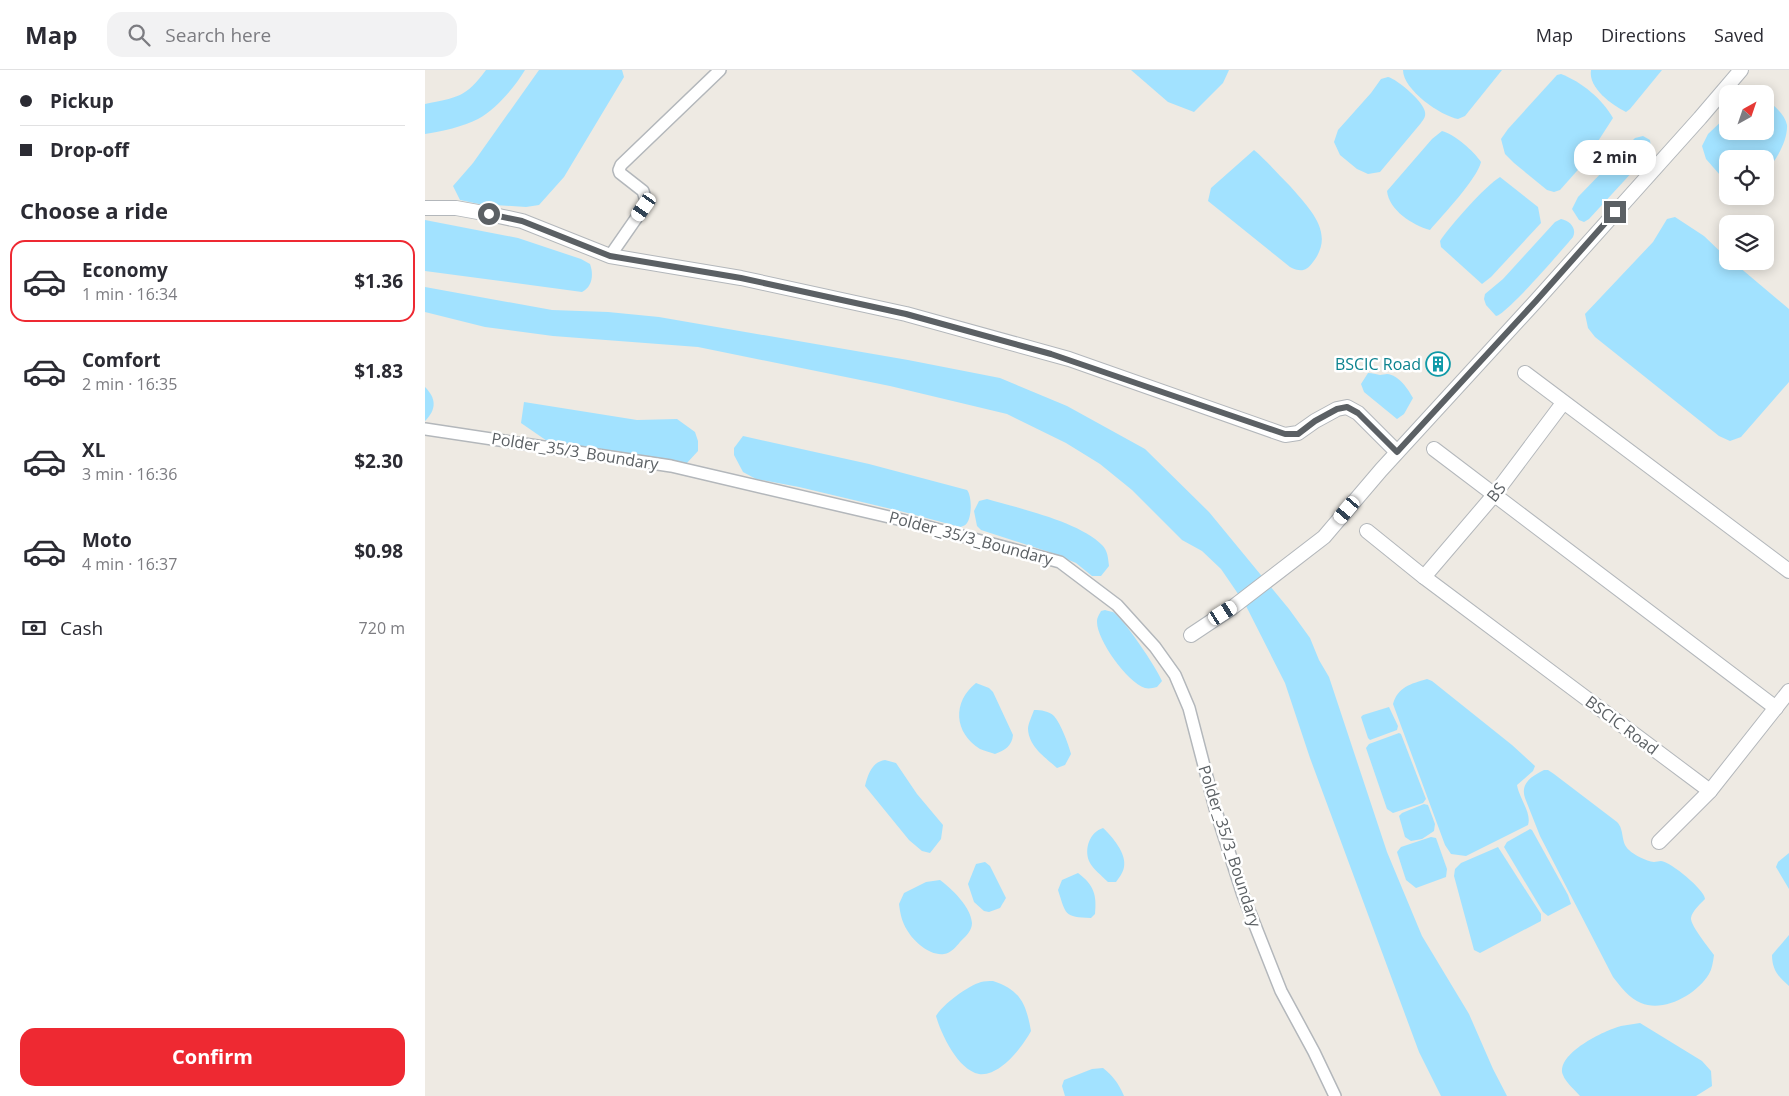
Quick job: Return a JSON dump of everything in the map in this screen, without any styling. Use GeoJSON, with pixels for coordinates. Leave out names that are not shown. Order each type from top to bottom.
{"type":"FeatureCollection","features":[{"type":"Feature","properties":{"kind":"street"},"geometry":{"type":"LineString","coordinates":[[610,256],[644,207],[646,201],[643,192],[621,173],[619,170],[621,164],[720,70]]}},
{"type":"Feature","properties":{"kind":"street"},"geometry":{"type":"LineString","coordinates":[[1191,635],[1233,607],[1324,537],[1397,452],[1536,301],[1741,70]]}},
{"type":"Feature","properties":{"kind":"street"},"geometry":{"type":"LineString","coordinates":[[425,208],[456,208],[522,221],[610,256],[741,278],[906,314],[1069,359],[1285,434],[1298,434],[1315,421],[1337,409],[1347,407],[1358,413],[1397,452]]}},
{"type":"Feature","properties":{"kind":"street"},"geometry":{"type":"LineString","coordinates":[[1525,373],[1789,571]]}},
{"type":"Feature","properties":{"kind":"street","name":"BS"},"geometry":{"type":"LineString","coordinates":[[1424,577],[1494,495],[1563,403]]}},
{"type":"Feature","properties":{"kind":"street","name":"Polder_35/3_Boundary"},"geometry":{"type":"LineString","coordinates":[[425,429],[671,466],[903,520],[1060,562],[1076,573],[1117,605],[1155,647],[1175,675],[1189,708],[1215,808],[1243,895],[1281,991],[1335,1096]]}},
{"type":"Feature","properties":{"kind":"street"},"geometry":{"type":"LineString","coordinates":[[1434,449],[1776,708]]}},
{"type":"Feature","properties":{"kind":"street","name":"BSCIC Road"},"geometry":{"type":"LineString","coordinates":[[1367,531],[1424,577],[1710,791]]}},
{"type":"Feature","properties":{"kind":"street"},"geometry":{"type":"LineString","coordinates":[[1659,842],[1710,791],[1789,691]]}},
{"type":"Feature","properties":{"kind":"water"},"geometry":{"type":"Polygon","coordinates":[[[486,70],[525,70],[505,97],[478,119],[438,132],[425,134],[425,104],[460,95],[472,86],[486,70]]]}},
{"type":"Feature","properties":{"kind":"water"},"geometry":{"type":"Polygon","coordinates":[[[539,70],[622,70],[624,77],[564,177],[539,205],[526,207],[479,204],[460,200],[453,186],[473,163],[539,70]]]}},
{"type":"Feature","properties":{"kind":"water"},"geometry":{"type":"Polygon","coordinates":[[[1131,70],[1229,70],[1223,83],[1194,112],[1168,102],[1131,70]]]}},
{"type":"Feature","properties":{"kind":"water"},"geometry":{"type":"Polygon","coordinates":[[[1403,70],[1502,70],[1465,116],[1458,119],[1442,113],[1416,94],[1409,86],[1403,70]]]}},
{"type":"Feature","properties":{"kind":"water"},"geometry":{"type":"Polygon","coordinates":[[[1591,70],[1662,70],[1626,112],[1614,105],[1597,89],[1591,77],[1591,70]]]}},
{"type":"Feature","properties":{"kind":"water"},"geometry":{"type":"Polygon","coordinates":[[[1561,74],[1569,77],[1591,92],[1613,118],[1584,163],[1560,190],[1554,192],[1547,190],[1505,154],[1501,139],[1557,75],[1561,74]]]}},
{"type":"Feature","properties":{"kind":"water"},"geometry":{"type":"Polygon","coordinates":[[[1388,77],[1415,97],[1423,108],[1425,115],[1421,123],[1380,172],[1368,174],[1357,169],[1340,155],[1334,142],[1338,130],[1381,79],[1388,77]]]}},
{"type":"Feature","properties":{"kind":"water"},"geometry":{"type":"Polygon","coordinates":[[[1774,106],[1784,117],[1787,125],[1786,137],[1774,160],[1774,150],[1719,150],[1719,174],[1706,159],[1702,146],[1708,134],[1719,124],[1719,140],[1774,140],[1774,106]]]}},
{"type":"Feature","properties":{"kind":"water"},"geometry":{"type":"Polygon","coordinates":[[[1442,131],[1463,144],[1481,162],[1473,178],[1430,230],[1403,216],[1392,204],[1387,191],[1432,139],[1442,131]]]}},
{"type":"Feature","properties":{"kind":"water"},"geometry":{"type":"Polygon","coordinates":[[[1643,136],[1650,140],[1651,148],[1647,156],[1589,219],[1584,222],[1579,220],[1572,209],[1578,197],[1635,138],[1643,136]]]}},
{"type":"Feature","properties":{"kind":"water"},"geometry":{"type":"Polygon","coordinates":[[[1254,150],[1290,186],[1312,212],[1317,221],[1322,241],[1313,262],[1305,269],[1297,270],[1290,267],[1208,201],[1211,188],[1254,150]]]}},
{"type":"Feature","properties":{"kind":"water"},"geometry":{"type":"Polygon","coordinates":[[[1500,177],[1538,207],[1541,223],[1491,277],[1482,284],[1441,247],[1440,241],[1468,207],[1486,188],[1500,177]]]}},
{"type":"Feature","properties":{"kind":"water"},"geometry":{"type":"Polygon","coordinates":[[[1675,217],[1704,236],[1719,250],[1719,270],[1743,270],[1789,309],[1789,382],[1741,437],[1730,441],[1719,436],[1595,337],[1588,328],[1585,314],[1653,242],[1667,219],[1675,217]]]}},
{"type":"Feature","properties":{"kind":"water"},"geometry":{"type":"Polygon","coordinates":[[[1561,219],[1572,225],[1573,237],[1522,294],[1502,313],[1496,316],[1486,305],[1485,294],[1503,279],[1555,222],[1561,219]]]}},
{"type":"Feature","properties":{"kind":"water"},"geometry":{"type":"Polygon","coordinates":[[[425,220],[518,238],[581,259],[590,264],[592,276],[590,284],[582,292],[425,271],[425,220]]]}},
{"type":"Feature","properties":{"kind":"water"},"geometry":{"type":"Polygon","coordinates":[[[425,287],[552,310],[608,312],[659,317],[908,360],[1000,378],[1067,406],[1145,449],[1209,512],[1289,609],[1310,638],[1319,660],[1329,677],[1387,852],[1422,936],[1469,1014],[1507,1096],[1441,1096],[1419,1052],[1310,758],[1285,683],[1245,604],[1221,569],[1202,551],[1182,540],[1132,490],[1100,464],[1066,443],[1007,414],[890,386],[698,347],[553,336],[485,327],[425,312],[425,287]]]}},
{"type":"Feature","properties":{"kind":"water"},"geometry":{"type":"Polygon","coordinates":[[[1368,373],[1391,375],[1403,383],[1413,398],[1404,414],[1397,419],[1364,392],[1361,384],[1368,373]]]}},
{"type":"Feature","properties":{"kind":"water"},"geometry":{"type":"Polygon","coordinates":[[[425,387],[429,391],[434,404],[432,412],[425,421],[425,387]]]}},
{"type":"Feature","properties":{"kind":"water"},"geometry":{"type":"Polygon","coordinates":[[[524,402],[637,420],[677,419],[695,432],[698,441],[698,451],[686,464],[550,443],[521,423],[524,402]]]}},
{"type":"Feature","properties":{"kind":"water"},"geometry":{"type":"Polygon","coordinates":[[[743,436],[869,464],[967,490],[971,501],[969,520],[960,527],[799,487],[756,479],[743,472],[734,455],[734,448],[743,436]]]}},
{"type":"Feature","properties":{"kind":"water"},"geometry":{"type":"Polygon","coordinates":[[[987,499],[1031,511],[1079,529],[1104,547],[1109,566],[1101,576],[1092,576],[1076,563],[1052,553],[981,530],[977,526],[974,511],[979,501],[987,499]]]}},
{"type":"Feature","properties":{"kind":"water"},"geometry":{"type":"Polygon","coordinates":[[[1101,611],[1113,612],[1118,616],[1139,644],[1162,681],[1157,687],[1145,688],[1138,684],[1114,660],[1098,630],[1098,617],[1101,611]]]}},
{"type":"Feature","properties":{"kind":"water"},"geometry":{"type":"Polygon","coordinates":[[[1427,679],[1512,745],[1535,766],[1533,771],[1517,785],[1527,810],[1528,825],[1466,856],[1451,854],[1445,845],[1393,704],[1401,690],[1427,679]]]}},
{"type":"Feature","properties":{"kind":"water"},"geometry":{"type":"Polygon","coordinates":[[[976,683],[989,688],[993,692],[1013,735],[1007,747],[995,754],[980,749],[971,742],[961,726],[959,717],[963,699],[976,683]]]}},
{"type":"Feature","properties":{"kind":"water"},"geometry":{"type":"Polygon","coordinates":[[[1389,707],[1398,726],[1397,730],[1370,740],[1361,717],[1389,707]]]}},
{"type":"Feature","properties":{"kind":"water"},"geometry":{"type":"Polygon","coordinates":[[[1034,710],[1050,713],[1059,724],[1071,754],[1065,765],[1057,768],[1038,751],[1031,741],[1028,727],[1034,710]]]}},
{"type":"Feature","properties":{"kind":"water"},"geometry":{"type":"Polygon","coordinates":[[[1399,733],[1426,799],[1423,803],[1393,813],[1387,809],[1366,748],[1369,744],[1399,733]]]}},
{"type":"Feature","properties":{"kind":"water"},"geometry":{"type":"Polygon","coordinates":[[[885,760],[896,763],[917,794],[943,825],[941,839],[930,853],[922,851],[909,840],[865,786],[869,773],[874,766],[885,760]]]}},
{"type":"Feature","properties":{"kind":"water"},"geometry":{"type":"Polygon","coordinates":[[[1544,770],[1554,774],[1617,822],[1621,829],[1624,843],[1631,852],[1640,858],[1654,862],[1661,861],[1672,866],[1694,883],[1704,895],[1705,899],[1693,913],[1691,921],[1714,955],[1714,958],[1709,974],[1688,995],[1660,1006],[1641,1003],[1625,992],[1613,977],[1540,836],[1525,798],[1524,788],[1528,781],[1544,770]]]}},
{"type":"Feature","properties":{"kind":"water"},"geometry":{"type":"Polygon","coordinates":[[[1424,804],[1428,805],[1435,824],[1434,831],[1422,839],[1411,841],[1405,837],[1399,816],[1424,804]]]}},
{"type":"Feature","properties":{"kind":"water"},"geometry":{"type":"Polygon","coordinates":[[[1103,828],[1114,840],[1123,857],[1123,869],[1116,882],[1108,882],[1089,861],[1087,851],[1089,841],[1098,830],[1103,828]]]}},
{"type":"Feature","properties":{"kind":"water"},"geometry":{"type":"Polygon","coordinates":[[[1530,829],[1568,895],[1571,904],[1548,916],[1543,912],[1504,847],[1507,842],[1530,829]]]}},
{"type":"Feature","properties":{"kind":"water"},"geometry":{"type":"Polygon","coordinates":[[[1431,837],[1436,838],[1447,869],[1446,877],[1416,888],[1406,880],[1397,852],[1401,847],[1431,837]]]}},
{"type":"Feature","properties":{"kind":"water"},"geometry":{"type":"Polygon","coordinates":[[[1498,847],[1541,914],[1541,921],[1480,953],[1474,950],[1454,876],[1455,869],[1461,863],[1498,847]]]}},
{"type":"Feature","properties":{"kind":"water"},"geometry":{"type":"Polygon","coordinates":[[[1789,853],[1789,889],[1776,867],[1778,862],[1789,853]]]}},
{"type":"Feature","properties":{"kind":"water"},"geometry":{"type":"Polygon","coordinates":[[[985,862],[990,866],[1006,898],[1000,908],[989,912],[984,911],[974,902],[968,884],[976,864],[985,862]]]}},
{"type":"Feature","properties":{"kind":"water"},"geometry":{"type":"Polygon","coordinates":[[[1078,873],[1091,886],[1095,896],[1095,914],[1091,918],[1076,917],[1067,913],[1058,890],[1062,880],[1078,873]]]}},
{"type":"Feature","properties":{"kind":"water"},"geometry":{"type":"Polygon","coordinates":[[[940,880],[965,905],[972,923],[971,929],[966,936],[953,950],[944,954],[933,953],[914,939],[904,924],[899,904],[904,893],[926,882],[940,880]]]}},
{"type":"Feature","properties":{"kind":"water"},"geometry":{"type":"Polygon","coordinates":[[[1789,935],[1789,986],[1776,972],[1772,955],[1789,935]]]}},
{"type":"Feature","properties":{"kind":"water"},"geometry":{"type":"Polygon","coordinates":[[[993,981],[1016,993],[1024,1005],[1031,1031],[1017,1052],[1003,1066],[987,1074],[979,1074],[971,1071],[957,1059],[946,1041],[936,1016],[950,1001],[969,987],[982,982],[993,981]]]}},
{"type":"Feature","properties":{"kind":"water"},"geometry":{"type":"Polygon","coordinates":[[[1640,1023],[1702,1061],[1711,1071],[1712,1086],[1696,1096],[1580,1096],[1564,1078],[1563,1067],[1566,1059],[1583,1044],[1604,1032],[1621,1026],[1640,1023]]]}},
{"type":"Feature","properties":{"kind":"water"},"geometry":{"type":"Polygon","coordinates":[[[1103,1068],[1115,1080],[1124,1096],[1065,1096],[1062,1086],[1064,1080],[1092,1069],[1103,1068]]]}},
{"type":"Feature","properties":{"kind":"place","name":"BSCIC Road"},"geometry":{"type":"Point","coordinates":[1438,364]}},
{"type":"Feature","properties":{"kind":"route"},"geometry":{"type":"LineString","coordinates":[[489,214],[522,221],[610,256],[741,278],[906,314],[1051,354],[1285,434],[1298,434],[1315,421],[1337,409],[1347,407],[1358,413],[1397,452],[1615,212]]}}]}
